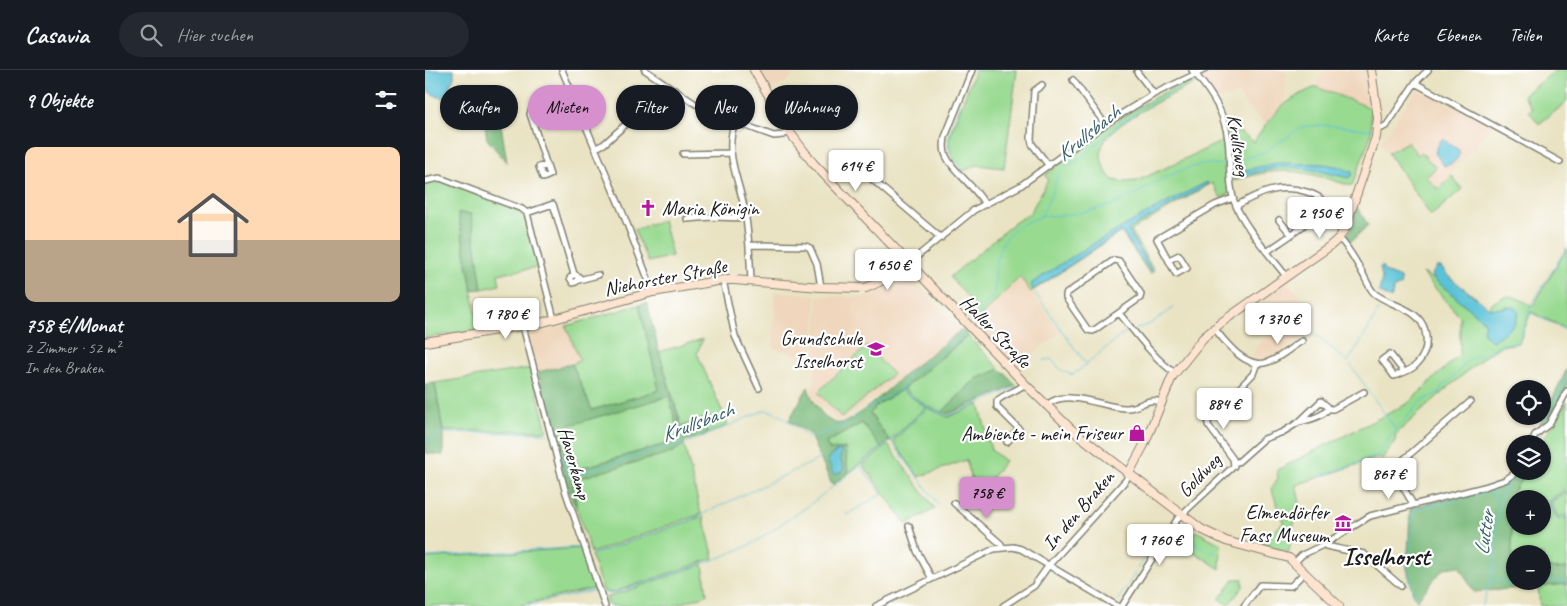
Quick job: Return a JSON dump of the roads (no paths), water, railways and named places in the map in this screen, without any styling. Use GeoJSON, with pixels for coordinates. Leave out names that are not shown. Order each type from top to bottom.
{"type":"FeatureCollection","features":[{"type":"Feature","properties":{"kind":"street"},"geometry":{"type":"LineString","coordinates":[[562,70],[569,85]]}},
{"type":"Feature","properties":{"kind":"street"},"geometry":{"type":"LineString","coordinates":[[645,70],[667,85]]}},
{"type":"Feature","properties":{"kind":"street","name":"Haller Straße"},"geometry":{"type":"LineString","coordinates":[[753,70],[789,132],[813,163],[1046,406],[1071,429],[1201,529],[1219,538],[1283,556],[1295,562],[1339,606]]}},
{"type":"Feature","properties":{"kind":"street"},"geometry":{"type":"LineString","coordinates":[[973,70],[943,146],[946,157],[980,195],[984,203]]}},
{"type":"Feature","properties":{"kind":"street","name":"Niehorster Straße"},"geometry":{"type":"LineString","coordinates":[[425,342],[523,326],[653,292],[723,280],[866,288],[890,277],[909,264],[984,203],[1020,186],[1105,124],[1154,94],[1194,72],[1203,70]]}},
{"type":"Feature","properties":{"kind":"street"},"geometry":{"type":"LineString","coordinates":[[1129,473],[1144,445],[1175,373],[1203,338],[1214,328],[1339,238],[1345,228],[1359,183],[1373,148],[1377,128],[1378,118],[1371,70]]}},
{"type":"Feature","properties":{"kind":"street"},"geometry":{"type":"LineString","coordinates":[[1377,128],[1387,125],[1415,83],[1427,70]]}},
{"type":"Feature","properties":{"kind":"street"},"geometry":{"type":"LineString","coordinates":[[1137,72],[1154,94]]}},
{"type":"Feature","properties":{"kind":"street","name":"Krullsweg"},"geometry":{"type":"LineString","coordinates":[[1194,72],[1219,109],[1225,123],[1233,198],[1236,206],[1247,226],[1286,276]]}},
{"type":"Feature","properties":{"kind":"street"},"geometry":{"type":"LineString","coordinates":[[1073,80],[1105,124]]}},
{"type":"Feature","properties":{"kind":"street"},"geometry":{"type":"LineString","coordinates":[[1415,83],[1560,162]]}},
{"type":"Feature","properties":{"kind":"street"},"geometry":{"type":"LineString","coordinates":[[1042,85],[1034,91],[1031,139],[1032,144],[1049,166]]}},
{"type":"Feature","properties":{"kind":"street"},"geometry":{"type":"LineString","coordinates":[[755,129],[774,136],[789,132]]}},
{"type":"Feature","properties":{"kind":"street"},"geometry":{"type":"LineString","coordinates":[[535,130],[547,165]]}},
{"type":"Feature","properties":{"kind":"street"},"geometry":{"type":"LineString","coordinates":[[588,130],[653,292]]}},
{"type":"Feature","properties":{"kind":"street"},"geometry":{"type":"LineString","coordinates":[[596,148],[604,144],[619,130]]}},
{"type":"Feature","properties":{"kind":"street"},"geometry":{"type":"LineString","coordinates":[[733,130],[730,152],[746,218],[751,281]]}},
{"type":"Feature","properties":{"kind":"street"},"geometry":{"type":"LineString","coordinates":[[683,154],[730,152]]}},
{"type":"Feature","properties":{"kind":"street"},"geometry":{"type":"LineString","coordinates":[[867,175],[941,238]]}},
{"type":"Feature","properties":{"kind":"street"},"geometry":{"type":"LineString","coordinates":[[425,181],[440,178],[522,209],[527,213],[554,319]]}},
{"type":"Feature","properties":{"kind":"street"},"geometry":{"type":"LineString","coordinates":[[1236,206],[1255,195],[1276,189],[1299,190],[1321,198],[1316,213],[1267,251]]}},
{"type":"Feature","properties":{"kind":"street"},"geometry":{"type":"LineString","coordinates":[[1169,260],[1157,238],[1215,205],[1233,198]]}},
{"type":"Feature","properties":{"kind":"street"},"geometry":{"type":"LineString","coordinates":[[527,213],[553,204],[574,274],[571,275],[571,281],[576,282],[598,275]]}},
{"type":"Feature","properties":{"kind":"street"},"geometry":{"type":"LineString","coordinates":[[687,219],[712,217],[746,218]]}},
{"type":"Feature","properties":{"kind":"street"},"geometry":{"type":"LineString","coordinates":[[1279,220],[1291,234]]}},
{"type":"Feature","properties":{"kind":"street"},"geometry":{"type":"LineString","coordinates":[[1339,238],[1348,248],[1373,291],[1382,298],[1411,313],[1424,328],[1426,341],[1423,354],[1417,365],[1404,372],[1394,376],[1382,360],[1390,354],[1404,372]]}},
{"type":"Feature","properties":{"kind":"street"},"geometry":{"type":"LineString","coordinates":[[749,245],[806,246],[810,248],[817,264],[821,286]]}},
{"type":"Feature","properties":{"kind":"street"},"geometry":{"type":"LineString","coordinates":[[1115,260],[1119,261],[1141,294],[1140,298],[1119,313],[1093,330],[1088,330],[1065,298],[1066,294],[1115,260]]}},
{"type":"Feature","properties":{"kind":"street"},"geometry":{"type":"LineString","coordinates":[[723,280],[735,336],[759,388]]}},
{"type":"Feature","properties":{"kind":"street"},"geometry":{"type":"LineString","coordinates":[[1119,313],[1143,342],[1175,373]]}},
{"type":"Feature","properties":{"kind":"street","name":"Haverkamp"},"geometry":{"type":"LineString","coordinates":[[523,326],[565,490],[605,606]]}},
{"type":"Feature","properties":{"kind":"street"},"geometry":{"type":"LineString","coordinates":[[1214,328],[1237,354],[1257,363],[1271,361],[1302,340]]}},
{"type":"Feature","properties":{"kind":"street","name":"Goldweg"},"geometry":{"type":"LineString","coordinates":[[1122,606],[1182,514],[1234,466],[1235,462],[1208,425],[1208,421],[1253,374],[1257,368],[1257,363]]}},
{"type":"Feature","properties":{"kind":"street","name":"Haller Straße"},"geometry":{"type":"LineString","coordinates":[[1007,442],[1019,429],[997,407],[997,401],[1025,384]]}},
{"type":"Feature","properties":{"kind":"street"},"geometry":{"type":"LineString","coordinates":[[1536,435],[1549,424],[1567,391]]}},
{"type":"Feature","properties":{"kind":"street"},"geometry":{"type":"LineString","coordinates":[[1299,422],[1320,416],[1327,412],[1328,409],[1333,409],[1364,392]]}},
{"type":"Feature","properties":{"kind":"street"},"geometry":{"type":"LineString","coordinates":[[1046,406],[1050,402],[1071,397],[1127,409],[1148,400],[1162,402]]}},
{"type":"Feature","properties":{"kind":"street"},"geometry":{"type":"LineString","coordinates":[[1235,462],[1238,462],[1264,439],[1283,432],[1299,422],[1321,401],[1328,406],[1328,409]]}},
{"type":"Feature","properties":{"kind":"street"},"geometry":{"type":"LineString","coordinates":[[1413,504],[1395,474],[1395,467],[1470,402]]}},
{"type":"Feature","properties":{"kind":"street","name":"In den Braken"},"geometry":{"type":"LineString","coordinates":[[1049,565],[1126,480],[1129,473]]}},
{"type":"Feature","properties":{"kind":"street"},"geometry":{"type":"LineString","coordinates":[[1295,562],[1369,516],[1506,479]]}},
{"type":"Feature","properties":{"kind":"street"},"geometry":{"type":"LineString","coordinates":[[876,606],[1002,547],[1001,544],[954,502]]}},
{"type":"Feature","properties":{"kind":"street"},"geometry":{"type":"LineString","coordinates":[[909,526],[917,551],[931,579]]}},
{"type":"Feature","properties":{"kind":"street"},"geometry":{"type":"LineString","coordinates":[[1325,544],[1326,546],[1363,554],[1401,586]]}},
{"type":"Feature","properties":{"kind":"street","name":"In den Braken"},"geometry":{"type":"LineString","coordinates":[[1002,547],[1021,549],[1113,605]]}},
{"type":"Feature","properties":{"kind":"street"},"geometry":{"type":"LineString","coordinates":[[1003,606],[1034,586],[1049,565]]}},
{"type":"Feature","properties":{"kind":"street"},"geometry":{"type":"LineString","coordinates":[[1244,606],[1260,585],[1291,586],[1305,572]]}},
{"type":"Feature","properties":{"kind":"water"},"geometry":{"type":"Polygon","coordinates":[[[425,70],[454,70],[454,77],[450,85],[440,85],[440,97],[427,90],[425,70]]]}},
{"type":"Feature","properties":{"kind":"water"},"geometry":{"type":"Polygon","coordinates":[[[1443,139],[1459,150],[1459,156],[1455,161],[1444,166],[1435,153],[1440,141],[1443,139]]]}},
{"type":"Feature","properties":{"kind":"water"},"geometry":{"type":"Polygon","coordinates":[[[1277,163],[1324,164],[1340,167],[1352,172],[1352,175],[1349,178],[1313,170],[1285,167],[1236,177],[1237,172],[1277,163]]]}},
{"type":"Feature","properties":{"kind":"water"},"geometry":{"type":"Polygon","coordinates":[[[1207,182],[1208,184],[1128,230],[1152,271],[1150,272],[1121,231],[1033,290],[1031,284],[1074,256],[1139,218],[1207,182]]]}},
{"type":"Feature","properties":{"kind":"water"},"geometry":{"type":"Polygon","coordinates":[[[1382,266],[1385,272],[1400,278],[1401,285],[1394,288],[1391,299],[1379,292],[1382,278],[1380,267],[1382,266]]]}},
{"type":"Feature","properties":{"kind":"water"},"geometry":{"type":"Polygon","coordinates":[[[1437,267],[1441,267],[1448,276],[1488,307],[1495,309],[1514,307],[1519,313],[1514,325],[1493,341],[1486,337],[1483,331],[1485,322],[1434,279],[1432,274],[1437,267]]]}},
{"type":"Feature","properties":{"kind":"water"},"geometry":{"type":"Polygon","coordinates":[[[842,450],[840,458],[844,470],[836,475],[833,474],[827,459],[837,451],[842,450]]]}},
{"type":"Feature","properties":{"kind":"waterway"},"geometry":{"type":"LineString","coordinates":[[1204,76],[1217,70]]}},
{"type":"Feature","properties":{"kind":"waterway","name":"Krullsbach"},"geometry":{"type":"LineString","coordinates":[[976,326],[981,321],[981,307],[994,296],[997,259],[1003,242],[1016,228],[1041,216],[1058,176],[1066,166],[1083,157],[1115,127],[1142,108],[1192,81]]}},
{"type":"Feature","properties":{"kind":"waterway"},"geometry":{"type":"LineString","coordinates":[[955,163],[951,156],[949,141],[952,126],[961,104]]}},
{"type":"Feature","properties":{"kind":"waterway"},"geometry":{"type":"LineString","coordinates":[[1232,164],[1264,152],[1302,127],[1325,125],[1373,130]]}},
{"type":"Feature","properties":{"kind":"waterway"},"geometry":{"type":"LineString","coordinates":[[1041,216],[1068,215],[1095,210],[1125,199],[1184,170],[1209,164],[1228,164]]}},
{"type":"Feature","properties":{"kind":"waterway"},"geometry":{"type":"LineString","coordinates":[[1319,477],[1379,455],[1389,438],[1420,402],[1438,393],[1444,384],[1455,376],[1469,360],[1484,355],[1500,344],[1518,343],[1530,307],[1567,247]]}},
{"type":"Feature","properties":{"kind":"waterway"},"geometry":{"type":"LineString","coordinates":[[1035,293],[1086,364],[1128,330]]}},
{"type":"Feature","properties":{"kind":"waterway"},"geometry":{"type":"LineString","coordinates":[[1136,329],[1150,324],[1173,308]]}},
{"type":"Feature","properties":{"kind":"waterway"},"geometry":{"type":"LineString","coordinates":[[1348,361],[1379,309]]}},
{"type":"Feature","properties":{"kind":"waterway"},"geometry":{"type":"LineString","coordinates":[[1529,312],[1567,331]]}},
{"type":"Feature","properties":{"kind":"waterway"},"geometry":{"type":"LineString","coordinates":[[1306,327],[1348,362]]}},
{"type":"Feature","properties":{"kind":"waterway","name":"Krullsbach"},"geometry":{"type":"LineString","coordinates":[[864,410],[901,389],[908,377],[963,335]]}},
{"type":"Feature","properties":{"kind":"waterway"},"geometry":{"type":"LineString","coordinates":[[1044,360],[1051,359],[1061,370],[1072,375],[1086,365]]}},
{"type":"Feature","properties":{"kind":"waterway"},"geometry":{"type":"LineString","coordinates":[[1350,364],[1396,430]]}},
{"type":"Feature","properties":{"kind":"waterway","name":"Lutter"},"geometry":{"type":"LineString","coordinates":[[1541,427],[1567,377]]}},
{"type":"Feature","properties":{"kind":"waterway"},"geometry":{"type":"LineString","coordinates":[[901,389],[927,407],[948,416],[1017,387]]}},
{"type":"Feature","properties":{"kind":"waterway"},"geometry":{"type":"LineString","coordinates":[[890,442],[926,408]]}},
{"type":"Feature","properties":{"kind":"waterway","name":"Krullsbach"},"geometry":{"type":"LineString","coordinates":[[556,441],[558,442],[569,476],[664,448],[674,448],[765,410],[783,417],[809,438],[846,425],[860,413]]}},
{"type":"Feature","properties":{"kind":"waterway","name":"Krullsbach"},"geometry":{"type":"LineString","coordinates":[[425,441],[433,440],[436,435],[446,433],[543,433],[548,435]]}},
{"type":"Feature","properties":{"kind":"waterway"},"geometry":{"type":"LineString","coordinates":[[891,441],[939,505]]}},
{"type":"Feature","properties":{"kind":"waterway"},"geometry":{"type":"LineString","coordinates":[[604,592],[611,594],[714,560],[752,544],[808,506],[887,444]]}},
{"type":"Feature","properties":{"kind":"waterway"},"geometry":{"type":"LineString","coordinates":[[591,555],[688,521],[819,459]]}},
{"type":"Feature","properties":{"kind":"waterway"},"geometry":{"type":"LineString","coordinates":[[846,515],[882,494],[860,466]]}},
{"type":"Feature","properties":{"kind":"waterway","name":"Lutter"},"geometry":{"type":"LineString","coordinates":[[1482,606],[1494,563],[1499,503],[1504,489],[1512,480]]}},
{"type":"Feature","properties":{"kind":"waterway"},"geometry":{"type":"LineString","coordinates":[[1551,501],[1567,490]]}},
{"type":"Feature","properties":{"kind":"waterway"},"geometry":{"type":"LineString","coordinates":[[1423,606],[1412,591],[1408,567],[1413,510],[1494,491],[1495,500],[1493,503]]}},
{"type":"Feature","properties":{"kind":"waterway"},"geometry":{"type":"LineString","coordinates":[[1501,504],[1506,505]]}},
{"type":"Feature","properties":{"kind":"waterway"},"geometry":{"type":"LineString","coordinates":[[1551,505],[1557,518],[1567,516]]}},
{"type":"Feature","properties":{"kind":"waterway"},"geometry":{"type":"LineString","coordinates":[[1175,530],[1211,553],[1216,553]]}},
{"type":"Feature","properties":{"kind":"waterway"},"geometry":{"type":"LineString","coordinates":[[1117,601],[1162,531]]}},
{"type":"Feature","properties":{"kind":"waterway"},"geometry":{"type":"LineString","coordinates":[[425,557],[580,547],[584,553]]}},
{"type":"Feature","properties":{"kind":"waterway"},"geometry":{"type":"LineString","coordinates":[[1492,579],[1506,583]]}},
{"type":"Feature","properties":{"kind":"waterway"},"geometry":{"type":"LineString","coordinates":[[1551,581],[1567,581]]}},
{"type":"Feature","properties":{"kind":"waterway"},"geometry":{"type":"LineString","coordinates":[[523,606],[597,590]]}},
{"type":"Feature","properties":{"kind":"place","name":"Maria Königin"},"geometry":{"type":"Point","coordinates":[648,208]}},
{"type":"Feature","properties":{"kind":"place","name":"Grundschule Isselhorst"},"geometry":{"type":"Point","coordinates":[876,349]}},
{"type":"Feature","properties":{"kind":"place","name":"Ambiente - mein Friseur"},"geometry":{"type":"Point","coordinates":[1137,433]}},
{"type":"Feature","properties":{"kind":"place","name":"Elmendörfer Fass Museum"},"geometry":{"type":"Point","coordinates":[1343,523]}},
{"type":"Feature","properties":{"kind":"district","name":"Isselhorst"},"geometry":{"type":"Point","coordinates":[1386,556]}}]}
